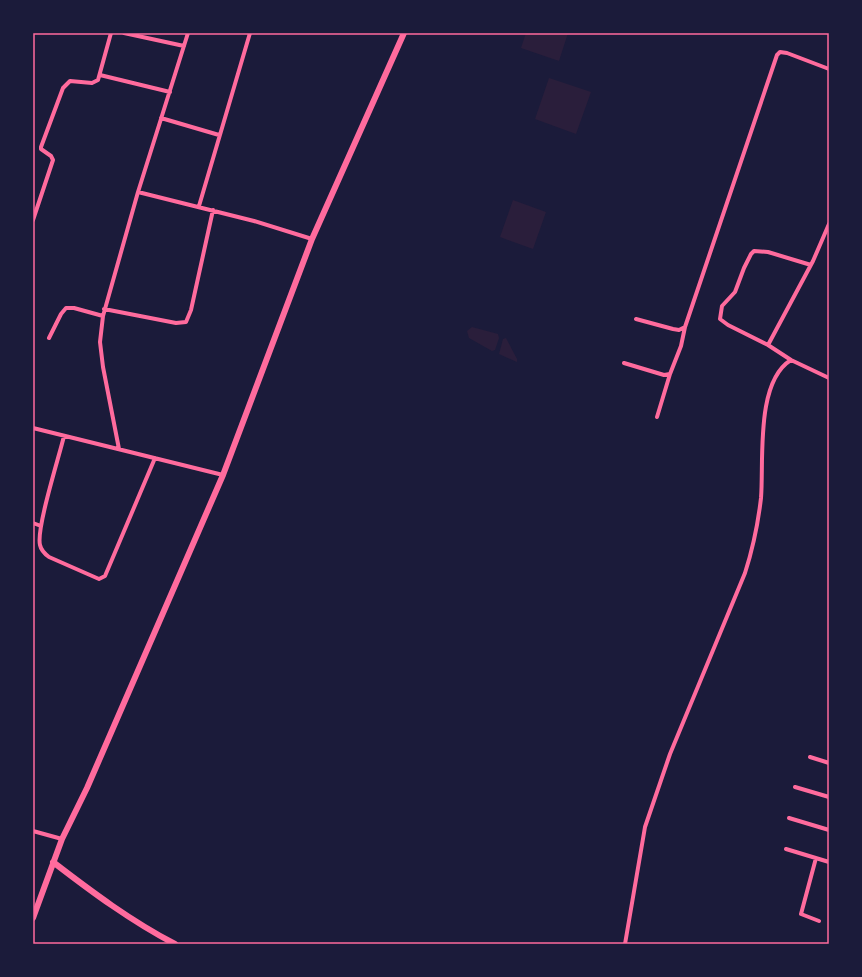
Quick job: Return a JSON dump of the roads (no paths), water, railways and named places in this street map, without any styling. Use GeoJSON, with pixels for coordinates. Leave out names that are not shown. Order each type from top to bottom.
{"type":"FeatureCollection","features":[{"type":"Feature","properties":{"kind":"street"},"geometry":{"type":"LineString","coordinates":[[33,220],[53,160],[51,156],[41,149],[41,147],[63,88],[70,81],[96,82],[100,75],[111,33]]}},
{"type":"Feature","properties":{"kind":"street"},"geometry":{"type":"LineString","coordinates":[[124,33],[184,46]]}},
{"type":"Feature","properties":{"kind":"street"},"geometry":{"type":"LineString","coordinates":[[119,449],[102,367],[100,342],[104,309],[138,192],[188,33]]}},
{"type":"Feature","properties":{"kind":"street"},"geometry":{"type":"LineString","coordinates":[[199,206],[250,33]]}},
{"type":"Feature","properties":{"kind":"street"},"geometry":{"type":"LineString","coordinates":[[33,918],[62,839],[87,788],[223,475],[312,239],[404,33]]}},
{"type":"Feature","properties":{"kind":"street"},"geometry":{"type":"LineString","coordinates":[[657,417],[670,374],[681,346],[685,327],[777,55],[780,52],[787,53],[829,69]]}},
{"type":"Feature","properties":{"kind":"street"},"geometry":{"type":"LineString","coordinates":[[100,75],[170,92]]}},
{"type":"Feature","properties":{"kind":"street"},"geometry":{"type":"LineString","coordinates":[[162,118],[219,135]]}},
{"type":"Feature","properties":{"kind":"street"},"geometry":{"type":"LineString","coordinates":[[138,192],[199,206],[312,239]]}},
{"type":"Feature","properties":{"kind":"street"},"geometry":{"type":"LineString","coordinates":[[104,309],[176,324],[186,322],[191,310],[213,210]]}},
{"type":"Feature","properties":{"kind":"street"},"geometry":{"type":"LineString","coordinates":[[768,345],[811,265],[829,224]]}},
{"type":"Feature","properties":{"kind":"street"},"geometry":{"type":"LineString","coordinates":[[811,265],[768,252],[754,252],[750,254],[735,292],[722,306],[719,315],[723,322],[768,345],[791,360],[829,378]]}},
{"type":"Feature","properties":{"kind":"street"},"geometry":{"type":"LineString","coordinates":[[49,338],[61,314],[66,308],[74,308],[103,316]]}},
{"type":"Feature","properties":{"kind":"street"},"geometry":{"type":"LineString","coordinates":[[636,319],[679,330],[685,327]]}},
{"type":"Feature","properties":{"kind":"street"},"geometry":{"type":"LineString","coordinates":[[625,944],[638,860],[647,819],[670,754],[745,573],[753,549],[761,496],[761,457],[765,412],[776,376],[786,363],[791,360]]}},
{"type":"Feature","properties":{"kind":"street"},"geometry":{"type":"LineString","coordinates":[[624,363],[664,375],[670,374]]}},
{"type":"Feature","properties":{"kind":"street"},"geometry":{"type":"LineString","coordinates":[[33,428],[223,475]]}},
{"type":"Feature","properties":{"kind":"street"},"geometry":{"type":"LineString","coordinates":[[64,436],[41,526],[40,546],[44,553],[63,564],[99,578],[104,578],[155,458]]}},
{"type":"Feature","properties":{"kind":"street"},"geometry":{"type":"LineString","coordinates":[[33,523],[41,526]]}},
{"type":"Feature","properties":{"kind":"street"},"geometry":{"type":"LineString","coordinates":[[810,757],[829,763]]}},
{"type":"Feature","properties":{"kind":"street"},"geometry":{"type":"LineString","coordinates":[[795,787],[829,797]]}},
{"type":"Feature","properties":{"kind":"street"},"geometry":{"type":"LineString","coordinates":[[789,818],[829,830]]}},
{"type":"Feature","properties":{"kind":"street"},"geometry":{"type":"LineString","coordinates":[[33,830],[62,839]]}},
{"type":"Feature","properties":{"kind":"street"},"geometry":{"type":"LineString","coordinates":[[786,849],[829,862]]}},
{"type":"Feature","properties":{"kind":"street"},"geometry":{"type":"LineString","coordinates":[[816,858],[801,914],[819,921]]}},
{"type":"Feature","properties":{"kind":"street"},"geometry":{"type":"LineString","coordinates":[[53,862],[146,929],[175,944]]}}]}
